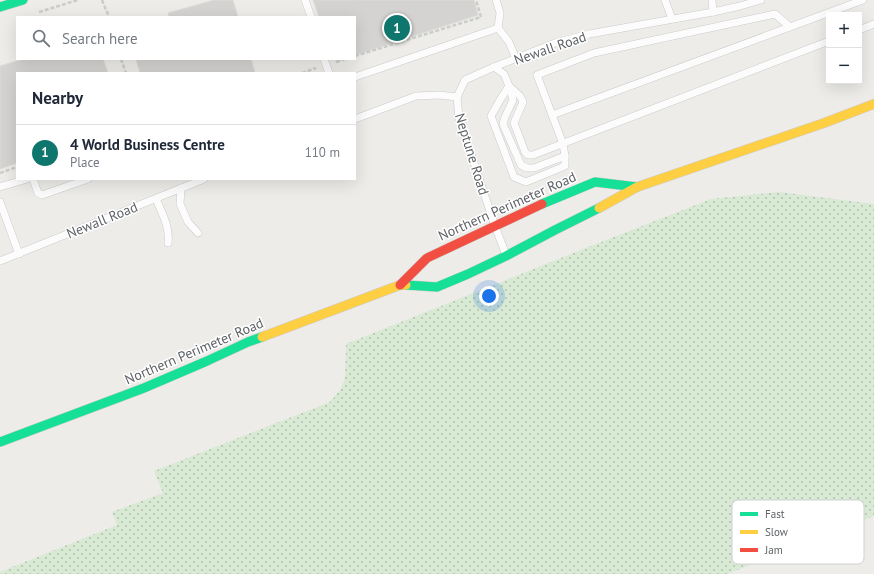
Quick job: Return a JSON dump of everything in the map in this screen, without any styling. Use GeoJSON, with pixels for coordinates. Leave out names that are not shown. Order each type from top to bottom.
{"type":"FeatureCollection","features":[{"type":"Feature","properties":{"kind":"main road"},"geometry":{"type":"LineString","coordinates":[[0,7],[23,0]]}},
{"type":"Feature","properties":{"kind":"main road","name":"Northern Perimeter Road"},"geometry":{"type":"LineString","coordinates":[[0,442],[144,388],[207,362],[248,342],[400,285],[437,287],[506,256],[602,207],[637,187],[824,123],[874,104]]}},
{"type":"Feature","properties":{"kind":"main road","name":"Northern Perimeter Road"},"geometry":{"type":"LineString","coordinates":[[400,285],[427,258],[454,244],[555,198],[595,182],[637,187]]}},
{"type":"Feature","properties":{"kind":"lane"},"geometry":{"type":"LineString","coordinates":[[305,0],[311,16]]}},
{"type":"Feature","properties":{"kind":"lane"},"geometry":{"type":"LineString","coordinates":[[496,0],[500,13],[498,28],[509,42],[516,59]]}},
{"type":"Feature","properties":{"kind":"lane"},"geometry":{"type":"LineString","coordinates":[[665,0],[672,19]]}},
{"type":"Feature","properties":{"kind":"lane"},"geometry":{"type":"LineString","coordinates":[[712,0],[712,12]]}},
{"type":"Feature","properties":{"kind":"lane","name":"Newall Road"},"geometry":{"type":"LineString","coordinates":[[457,97],[465,80],[555,43],[589,34],[712,12],[761,0]]}},
{"type":"Feature","properties":{"kind":"lane"},"geometry":{"type":"LineString","coordinates":[[552,114],[863,0]]}},
{"type":"Feature","properties":{"kind":"lane"},"geometry":{"type":"LineString","coordinates":[[509,86],[491,116],[514,177],[526,182],[565,166],[563,144],[537,75],[594,53],[775,14],[790,27]]}},
{"type":"Feature","properties":{"kind":"lane"},"geometry":{"type":"LineString","coordinates":[[862,29],[874,24]]}},
{"type":"Feature","properties":{"kind":"lane"},"geometry":{"type":"LineString","coordinates":[[356,77],[498,28]]}},
{"type":"Feature","properties":{"kind":"lane"},"geometry":{"type":"LineString","coordinates":[[509,86],[520,96],[523,102],[514,123],[525,152],[528,155],[533,155],[826,43]]}},
{"type":"Feature","properties":{"kind":"lane"},"geometry":{"type":"LineString","coordinates":[[324,60],[329,72]]}},
{"type":"Feature","properties":{"kind":"lane"},"geometry":{"type":"LineString","coordinates":[[494,67],[504,74],[513,100],[503,124],[520,165],[527,168],[534,168],[565,156]]}},
{"type":"Feature","properties":{"kind":"lane"},"geometry":{"type":"LineString","coordinates":[[356,119],[416,96],[439,95],[457,97]]}},
{"type":"Feature","properties":{"kind":"lane","name":"Neptune Road"},"geometry":{"type":"LineString","coordinates":[[457,97],[459,118],[506,256]]}},
{"type":"Feature","properties":{"kind":"lane"},"geometry":{"type":"LineString","coordinates":[[0,188],[24,180]]}},
{"type":"Feature","properties":{"kind":"lane"},"geometry":{"type":"LineString","coordinates":[[33,180],[38,193],[42,195],[85,180]]}},
{"type":"Feature","properties":{"kind":"lane","name":"Newall Road"},"geometry":{"type":"LineString","coordinates":[[0,261],[201,180]]}},
{"type":"Feature","properties":{"kind":"lane"},"geometry":{"type":"LineString","coordinates":[[181,188],[180,204],[188,222],[198,232]]}},
{"type":"Feature","properties":{"kind":"lane"},"geometry":{"type":"LineString","coordinates":[[156,199],[169,235],[168,243]]}},
{"type":"Feature","properties":{"kind":"lane"},"geometry":{"type":"LineString","coordinates":[[0,202],[19,254]]}},
{"type":"Feature","properties":{"kind":"path"},"geometry":{"type":"LineString","coordinates":[[36,13],[78,0]]}},
{"type":"Feature","properties":{"kind":"path"},"geometry":{"type":"LineString","coordinates":[[102,0],[108,16]]}},
{"type":"Feature","properties":{"kind":"path"},"geometry":{"type":"LineString","coordinates":[[356,56],[481,17],[476,0]]}},
{"type":"Feature","properties":{"kind":"path"},"geometry":{"type":"LineString","coordinates":[[122,60],[126,72]]}},
{"type":"Feature","properties":{"kind":"path"},"geometry":{"type":"LineString","coordinates":[[0,173],[16,168]]}},
{"type":"Feature","properties":{"kind":"green space"},"geometry":{"type":"Polygon","coordinates":[[[779,192],[874,204],[874,516],[864,520],[864,500],[732,500],[732,564],[752,564],[727,574],[0,574],[0,572],[117,525],[112,512],[163,493],[154,471],[330,402],[340,390],[345,378],[346,344],[711,199],[779,192]]]}},
{"type":"Feature","properties":{"kind":"building"},"geometry":{"type":"Polygon","coordinates":[[[214,0],[233,0],[238,16],[169,16],[168,13],[214,0]]]}},
{"type":"Feature","properties":{"kind":"building"},"geometry":{"type":"Polygon","coordinates":[[[313,0],[474,0],[478,15],[356,55],[356,16],[319,16],[313,0]]]}},
{"type":"Feature","properties":{"kind":"building"},"geometry":{"type":"Polygon","coordinates":[[[20,60],[103,60],[108,72],[16,72],[16,163],[0,169],[0,66],[20,60]]]}},
{"type":"Feature","properties":{"kind":"building"},"geometry":{"type":"Polygon","coordinates":[[[136,60],[251,60],[255,72],[140,72],[136,60]]]}},
{"type":"Feature","properties":{"kind":"traffic: fast"},"geometry":{"type":"LineString","coordinates":[[0,7],[23,0]]}},
{"type":"Feature","properties":{"kind":"traffic: fast"},"geometry":{"type":"LineString","coordinates":[[542,204],[595,182],[637,187]]}},
{"type":"Feature","properties":{"kind":"traffic: fast"},"geometry":{"type":"LineString","coordinates":[[406,285],[437,287],[506,256],[599,208]]}},
{"type":"Feature","properties":{"kind":"traffic: fast"},"geometry":{"type":"LineString","coordinates":[[0,442],[144,388],[262,337]]}},
{"type":"Feature","properties":{"kind":"traffic: slow"},"geometry":{"type":"LineString","coordinates":[[599,208],[637,187],[824,123],[874,104]]}},
{"type":"Feature","properties":{"kind":"traffic: slow"},"geometry":{"type":"LineString","coordinates":[[262,337],[400,285],[406,285]]}},
{"type":"Feature","properties":{"kind":"traffic: jam"},"geometry":{"type":"LineString","coordinates":[[400,285],[427,258],[542,204]]}},
{"type":"Feature","properties":{"kind":"place","name":"4 World Business Centre"},"geometry":{"type":"Point","coordinates":[397,28]}}]}
